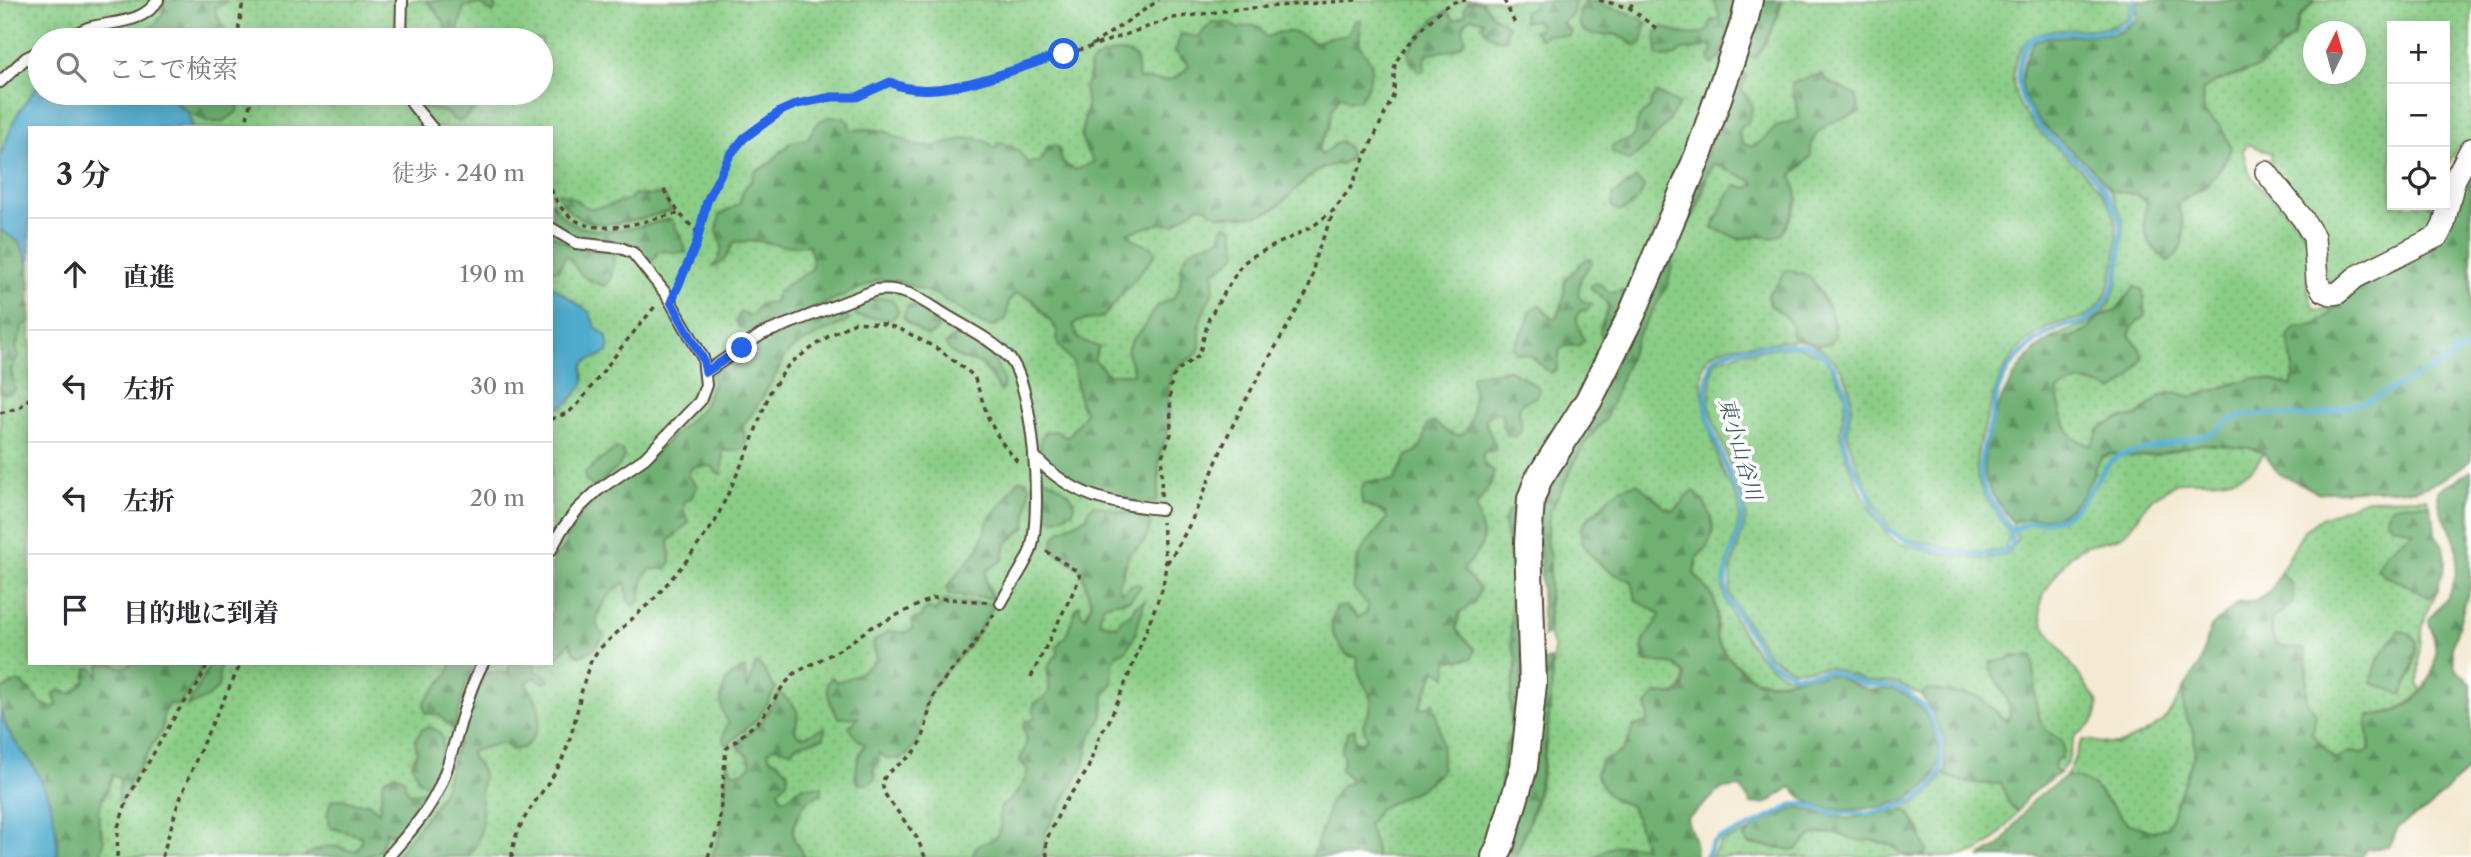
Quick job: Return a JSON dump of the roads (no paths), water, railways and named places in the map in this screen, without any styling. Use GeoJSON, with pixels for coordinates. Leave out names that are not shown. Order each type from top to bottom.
{"type":"FeatureCollection","features":[{"type":"Feature","properties":{"kind":"street"},"geometry":{"type":"LineString","coordinates":[[1495,857],[1524,767],[1533,684],[1528,543],[1531,499],[1538,480],[1589,400],[1632,314],[1698,156],[1744,23],[1749,0]]}},
{"type":"Feature","properties":{"kind":"street"},"geometry":{"type":"LineString","coordinates":[[2266,172],[2314,237],[2317,281],[2323,290],[2331,294],[2338,293],[2356,277],[2438,236],[2444,224],[2454,181],[2471,149]]}},
{"type":"Feature","properties":{"kind":"lane"},"geometry":{"type":"LineString","coordinates":[[92,28],[136,18],[147,12],[158,0]]}},
{"type":"Feature","properties":{"kind":"lane"},"geometry":{"type":"LineString","coordinates":[[401,28],[402,0]]}},
{"type":"Feature","properties":{"kind":"lane"},"geometry":{"type":"LineString","coordinates":[[0,82],[28,57]]}},
{"type":"Feature","properties":{"kind":"lane"},"geometry":{"type":"LineString","coordinates":[[413,105],[430,126]]}},
{"type":"Feature","properties":{"kind":"lane"},"geometry":{"type":"LineString","coordinates":[[553,229],[576,243],[621,248],[633,253],[668,298],[703,359],[706,372],[706,385],[700,401],[645,458],[598,489],[577,510],[553,546]]}},
{"type":"Feature","properties":{"kind":"lane"},"geometry":{"type":"LineString","coordinates":[[706,372],[762,334],[876,290],[892,288],[911,294],[994,345],[1017,369],[1035,457],[1036,481],[1030,551],[1001,603]]}},
{"type":"Feature","properties":{"kind":"lane"},"geometry":{"type":"LineString","coordinates":[[1035,457],[1064,482],[1095,498],[1127,506],[1161,509]]}},
{"type":"Feature","properties":{"kind":"lane"},"geometry":{"type":"LineString","coordinates":[[388,857],[430,804],[439,787],[464,707],[482,665]]}},
{"type":"Feature","properties":{"kind":"water"},"geometry":{"type":"Polygon","coordinates":[[[28,99],[28,105],[177,105],[188,112],[192,126],[28,126],[28,261],[20,243],[0,229],[0,156],[16,116],[28,99]]]}},
{"type":"Feature","properties":{"kind":"water"},"geometry":{"type":"Polygon","coordinates":[[[553,286],[589,312],[596,327],[607,337],[609,351],[584,364],[582,385],[573,398],[553,409],[553,286]]]}},
{"type":"Feature","properties":{"kind":"water"},"geometry":{"type":"Polygon","coordinates":[[[0,709],[7,729],[31,762],[46,791],[55,824],[57,857],[0,857],[0,709]]]}},
{"type":"Feature","properties":{"kind":"waterway","name":"東小山谷川"},"geometry":{"type":"LineString","coordinates":[[1706,857],[1713,843],[1720,838],[1746,829],[1794,805],[1804,804],[1834,813],[1868,814],[1917,799],[1930,789],[1941,772],[1939,736],[1926,709],[1907,692],[1896,687],[1865,684],[1830,671],[1796,675],[1770,662],[1728,600],[1726,577],[1740,529],[1743,506],[1709,419],[1706,394],[1711,362],[1723,353],[1744,348],[1789,344],[1817,350],[1831,364],[1846,389],[1848,404],[1844,437],[1847,450],[1867,489],[1875,512],[1884,524],[1901,538],[1922,546],[1945,550],[1993,555],[2012,546],[2010,530],[1985,491],[1981,472],[1983,452],[1999,388],[2009,368],[2032,344],[2062,327],[2084,322],[2105,303],[2118,267],[2121,230],[2117,214],[2099,182],[2032,118],[2023,102],[2019,66],[2022,54],[2034,38],[2045,34],[2112,30],[2125,25],[2133,15],[2134,0]]}},
{"type":"Feature","properties":{"kind":"waterway"},"geometry":{"type":"LineString","coordinates":[[2012,530],[2056,519],[2073,510],[2103,470],[2118,456],[2214,433],[2229,421],[2245,415],[2306,417],[2369,400],[2429,371],[2471,345]]}}]}
